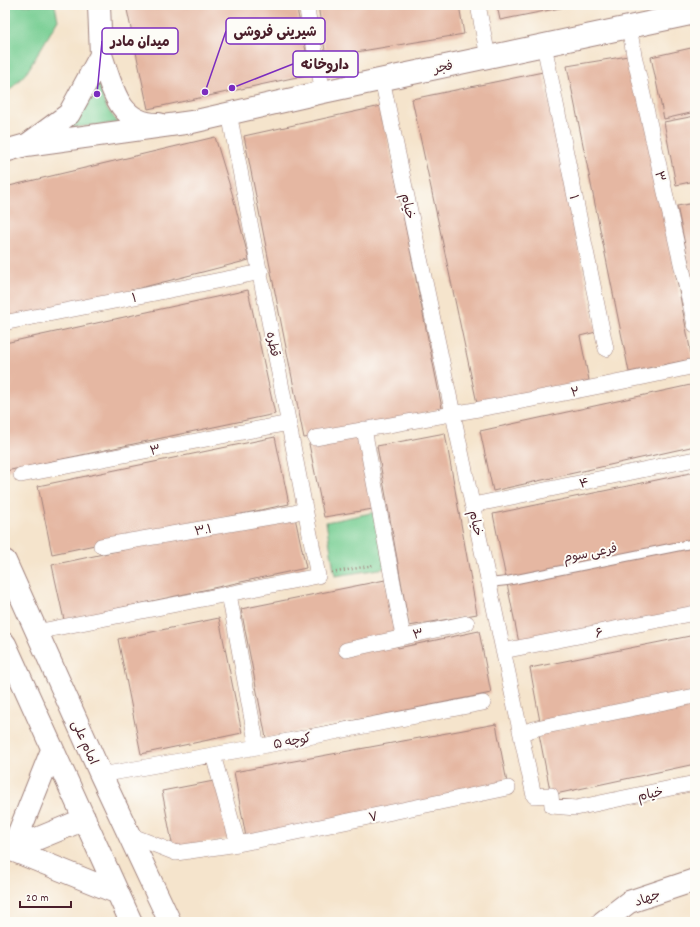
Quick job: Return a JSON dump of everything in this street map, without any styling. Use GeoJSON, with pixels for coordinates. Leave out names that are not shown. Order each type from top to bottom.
{"type":"FeatureCollection","features":[{"type":"Feature","properties":{"kind":"main road"},"geometry":{"type":"LineString","coordinates":[[98,5],[102,55],[116,97],[126,114],[137,121],[150,124],[192,122]]}},
{"type":"Feature","properties":{"kind":"main road","name":"فجر"},"geometry":{"type":"LineString","coordinates":[[192,122],[382,79],[695,13]]}},
{"type":"Feature","properties":{"kind":"main road"},"geometry":{"type":"LineString","coordinates":[[26,145],[69,114],[102,55]]}},
{"type":"Feature","properties":{"kind":"main road"},"geometry":{"type":"LineString","coordinates":[[5,151],[26,145],[192,122]]}},
{"type":"Feature","properties":{"kind":"main road","name":"امام علی"},"geometry":{"type":"LineString","coordinates":[[5,561],[101,775],[170,922]]}},
{"type":"Feature","properties":{"kind":"main road"},"geometry":{"type":"LineString","coordinates":[[5,644],[131,922]]}},
{"type":"Feature","properties":{"kind":"main road"},"geometry":{"type":"LineString","coordinates":[[8,851],[52,750]]}},
{"type":"Feature","properties":{"kind":"main road"},"geometry":{"type":"LineString","coordinates":[[8,851],[85,819]]}},
{"type":"Feature","properties":{"kind":"main road"},"geometry":{"type":"LineString","coordinates":[[8,851],[118,893]]}},
{"type":"Feature","properties":{"kind":"main road","name":"جهاد"},"geometry":{"type":"LineString","coordinates":[[603,922],[629,902],[695,880]]}},
{"type":"Feature","properties":{"kind":"street"},"geometry":{"type":"LineString","coordinates":[[306,5],[323,92]]}},
{"type":"Feature","properties":{"kind":"street"},"geometry":{"type":"LineString","coordinates":[[478,5],[488,57]]}},
{"type":"Feature","properties":{"kind":"street","name":"۳"},"geometry":{"type":"LineString","coordinates":[[629,26],[635,62],[695,325]]}},
{"type":"Feature","properties":{"kind":"street","name":"۱"},"geometry":{"type":"LineString","coordinates":[[544,45],[606,349]]}},
{"type":"Feature","properties":{"kind":"street","name":"خیام"},"geometry":{"type":"LineString","coordinates":[[382,79],[534,796],[551,795],[552,806],[576,808],[695,783]]}},
{"type":"Feature","properties":{"kind":"street","name":"قطره"},"geometry":{"type":"LineString","coordinates":[[229,113],[261,272],[318,576]]}},
{"type":"Feature","properties":{"kind":"street","name":"۱"},"geometry":{"type":"LineString","coordinates":[[8,322],[261,272]]}},
{"type":"Feature","properties":{"kind":"street","name":"۲"},"geometry":{"type":"LineString","coordinates":[[454,414],[478,408],[614,384],[695,366]]}},
{"type":"Feature","properties":{"kind":"street"},"geometry":{"type":"LineString","coordinates":[[315,438],[454,414]]}},
{"type":"Feature","properties":{"kind":"street","name":"۳"},"geometry":{"type":"LineString","coordinates":[[21,475],[289,423]]}},
{"type":"Feature","properties":{"kind":"street"},"geometry":{"type":"LineString","coordinates":[[364,429],[403,636]]}},
{"type":"Feature","properties":{"kind":"street","name":"۴"},"geometry":{"type":"LineString","coordinates":[[473,505],[695,459]]}},
{"type":"Feature","properties":{"kind":"street","name":"۳.۱"},"geometry":{"type":"LineString","coordinates":[[101,546],[294,513],[305,509]]}},
{"type":"Feature","properties":{"kind":"street"},"geometry":{"type":"LineString","coordinates":[[36,632],[318,576]]}},
{"type":"Feature","properties":{"kind":"street"},"geometry":{"type":"LineString","coordinates":[[229,594],[256,747]]}},
{"type":"Feature","properties":{"kind":"street","name":"۶"},"geometry":{"type":"LineString","coordinates":[[503,651],[695,613]]}},
{"type":"Feature","properties":{"kind":"street","name":"۳"},"geometry":{"type":"LineString","coordinates":[[346,650],[466,623]]}},
{"type":"Feature","properties":{"kind":"street"},"geometry":{"type":"LineString","coordinates":[[521,733],[541,727],[695,696]]}},
{"type":"Feature","properties":{"kind":"street","name":"کوچه ۵"},"geometry":{"type":"LineString","coordinates":[[101,775],[483,703]]}},
{"type":"Feature","properties":{"kind":"street"},"geometry":{"type":"LineString","coordinates":[[213,755],[238,844]]}},
{"type":"Feature","properties":{"kind":"street","name":"۷"},"geometry":{"type":"LineString","coordinates":[[130,836],[176,853],[238,844],[508,788]]}},
{"type":"Feature","properties":{"kind":"lane","name":"فرعی سوم"},"geometry":{"type":"LineString","coordinates":[[489,582],[507,581],[695,543]]}},
{"type":"Feature","properties":{"kind":"path"},"geometry":{"type":"LineString","coordinates":[[318,576],[388,562]]}},
{"type":"Feature","properties":{"kind":"green space"},"geometry":{"type":"Polygon","coordinates":[[[5,5],[55,5],[58,20],[27,72],[5,95],[5,5]]]}},
{"type":"Feature","properties":{"kind":"green space"},"geometry":{"type":"Polygon","coordinates":[[[98,82],[106,107],[118,123],[66,128],[87,106],[98,82]]]}},
{"type":"Feature","properties":{"kind":"green space"},"geometry":{"type":"Polygon","coordinates":[[[376,512],[386,568],[335,576],[326,522],[376,512]]]}},
{"type":"Feature","properties":{"kind":"building"},"geometry":{"type":"Polygon","coordinates":[[[126,5],[296,5],[311,74],[148,109],[126,5]]]}},
{"type":"Feature","properties":{"kind":"building"},"geometry":{"type":"Polygon","coordinates":[[[318,5],[459,5],[464,34],[326,57],[318,5]]]}},
{"type":"Feature","properties":{"kind":"building"},"geometry":{"type":"Polygon","coordinates":[[[497,5],[570,5],[570,6],[500,20],[497,5]]]}},
{"type":"Feature","properties":{"kind":"building"},"geometry":{"type":"Polygon","coordinates":[[[691,48],[695,66],[695,112],[664,119],[651,57],[691,48]]]}},
{"type":"Feature","properties":{"kind":"building"},"geometry":{"type":"Polygon","coordinates":[[[634,55],[692,359],[629,372],[567,66],[634,55]]]}},
{"type":"Feature","properties":{"kind":"building"},"geometry":{"type":"Polygon","coordinates":[[[543,72],[596,332],[580,336],[589,380],[545,393],[478,408],[412,99],[543,72]]]}},
{"type":"Feature","properties":{"kind":"building"},"geometry":{"type":"Polygon","coordinates":[[[381,106],[442,408],[370,428],[379,508],[324,517],[309,444],[364,429],[304,438],[244,136],[381,106]]]}},
{"type":"Feature","properties":{"kind":"building"},"geometry":{"type":"Polygon","coordinates":[[[695,116],[695,181],[676,185],[664,122],[695,116]]]}},
{"type":"Feature","properties":{"kind":"building"},"geometry":{"type":"Polygon","coordinates":[[[215,137],[232,193],[249,260],[8,322],[5,310],[5,187],[215,137]]]}},
{"type":"Feature","properties":{"kind":"building"},"geometry":{"type":"Polygon","coordinates":[[[695,203],[695,289],[694,289],[677,206],[695,203]]]}},
{"type":"Feature","properties":{"kind":"building"},"geometry":{"type":"Polygon","coordinates":[[[248,290],[275,414],[6,471],[5,343],[248,290]]]}},
{"type":"Feature","properties":{"kind":"building"},"geometry":{"type":"Polygon","coordinates":[[[695,384],[695,446],[493,491],[480,431],[695,384]]]}},
{"type":"Feature","properties":{"kind":"building"},"geometry":{"type":"Polygon","coordinates":[[[445,433],[477,614],[409,626],[377,446],[445,433]]]}},
{"type":"Feature","properties":{"kind":"building"},"geometry":{"type":"Polygon","coordinates":[[[275,437],[289,504],[52,554],[38,486],[275,437]]]}},
{"type":"Feature","properties":{"kind":"building"},"geometry":{"type":"Polygon","coordinates":[[[695,472],[695,610],[520,648],[493,514],[695,472]]]}},
{"type":"Feature","properties":{"kind":"building"},"geometry":{"type":"Polygon","coordinates":[[[294,513],[306,568],[64,620],[52,565],[294,513]]]}},
{"type":"Feature","properties":{"kind":"building"},"geometry":{"type":"Polygon","coordinates":[[[385,580],[398,648],[479,631],[491,693],[266,738],[241,609],[385,580]]]}},
{"type":"Feature","properties":{"kind":"building"},"geometry":{"type":"Polygon","coordinates":[[[219,618],[242,733],[141,754],[118,639],[219,618]]]}},
{"type":"Feature","properties":{"kind":"building"},"geometry":{"type":"Polygon","coordinates":[[[695,635],[695,696],[541,727],[530,668],[695,635]]]}},
{"type":"Feature","properties":{"kind":"building"},"geometry":{"type":"Polygon","coordinates":[[[695,700],[695,764],[551,795],[539,734],[695,700]]]}},
{"type":"Feature","properties":{"kind":"building"},"geometry":{"type":"Polygon","coordinates":[[[496,724],[508,788],[246,837],[234,772],[496,724]]]}},
{"type":"Feature","properties":{"kind":"building"},"geometry":{"type":"Polygon","coordinates":[[[219,780],[230,838],[173,848],[162,791],[219,780]]]}},
{"type":"Feature","properties":{"kind":"place","name":"داروخانه"},"geometry":{"type":"Point","coordinates":[232,88]}},
{"type":"Feature","properties":{"kind":"place","name":"شیرینی فروشی"},"geometry":{"type":"Point","coordinates":[205,92]}},
{"type":"Feature","properties":{"kind":"place","name":"میدان مادر"},"geometry":{"type":"Point","coordinates":[97,94]}}]}
